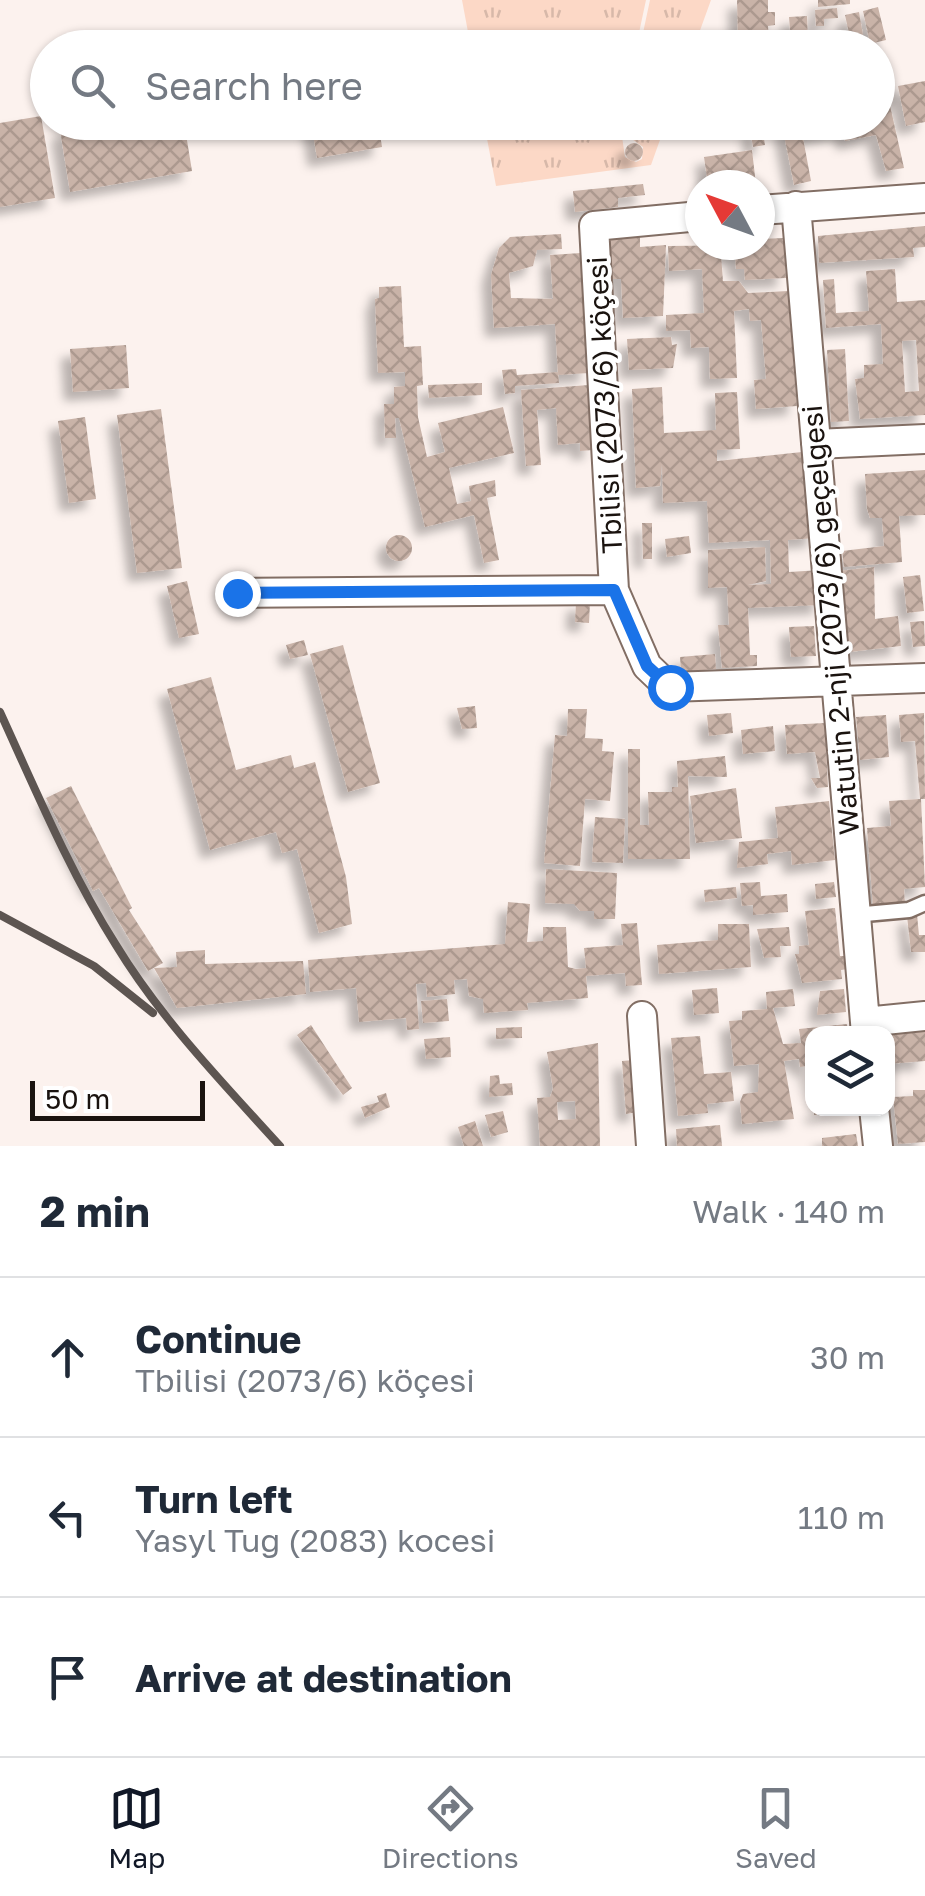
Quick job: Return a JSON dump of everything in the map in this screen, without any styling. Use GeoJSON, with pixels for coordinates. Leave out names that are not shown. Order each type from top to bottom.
{"type":"FeatureCollection","features":[{"type":"Feature","properties":{"kind":"street"},"geometry":{"type":"LineString","coordinates":[[775,208],[925,198]]}},
{"type":"Feature","properties":{"kind":"street","name":"Watutin 2-nji (2073/6) geçelgesi"},"geometry":{"type":"LineString","coordinates":[[796,206],[866,1026]]}},
{"type":"Feature","properties":{"kind":"street","name":"Tbilisi (2073/6) köçesi"},"geometry":{"type":"LineString","coordinates":[[685,217],[594,226],[614,590],[647,666],[670,687],[836,684]]}},
{"type":"Feature","properties":{"kind":"street"},"geometry":{"type":"LineString","coordinates":[[816,444],[925,439]]}},
{"type":"Feature","properties":{"kind":"street"},"geometry":{"type":"LineString","coordinates":[[237,593],[614,590]]}},
{"type":"Feature","properties":{"kind":"street"},"geometry":{"type":"LineString","coordinates":[[836,684],[925,678]]}},
{"type":"Feature","properties":{"kind":"street"},"geometry":{"type":"LineString","coordinates":[[642,1016],[650,1146]]}},
{"type":"Feature","properties":{"kind":"street"},"geometry":{"type":"LineString","coordinates":[[876,1026],[925,1016]]}},
{"type":"Feature","properties":{"kind":"street"},"geometry":{"type":"LineString","coordinates":[[875,1116],[878,1146]]}},
{"type":"Feature","properties":{"kind":"lane"},"geometry":{"type":"LineString","coordinates":[[854,915],[908,910],[925,902]]}},
{"type":"Feature","properties":{"kind":"green space"},"geometry":{"type":"Polygon","coordinates":[[[462,0],[646,0],[640,30],[468,30],[462,0]]]}},
{"type":"Feature","properties":{"kind":"green space"},"geometry":{"type":"Polygon","coordinates":[[[650,0],[711,0],[700,30],[644,30],[650,0]]]}},
{"type":"Feature","properties":{"kind":"green space"},"geometry":{"type":"Polygon","coordinates":[[[487,140],[622,140],[625,157],[636,162],[642,159],[643,147],[633,140],[660,140],[651,165],[496,186],[487,140]]]}},
{"type":"Feature","properties":{"kind":"building"},"geometry":{"type":"Polygon","coordinates":[[[737,0],[768,0],[768,12],[775,12],[775,25],[768,26],[768,30],[738,30],[737,0]]]}},
{"type":"Feature","properties":{"kind":"building"},"geometry":{"type":"Polygon","coordinates":[[[818,0],[850,0],[850,4],[818,7],[818,0]]]}},
{"type":"Feature","properties":{"kind":"building"},"geometry":{"type":"Polygon","coordinates":[[[878,7],[884,30],[867,30],[863,11],[878,7]]]}},
{"type":"Feature","properties":{"kind":"building"},"geometry":{"type":"Polygon","coordinates":[[[837,8],[838,18],[824,19],[824,26],[816,26],[815,10],[837,8]]]}},
{"type":"Feature","properties":{"kind":"building"},"geometry":{"type":"Polygon","coordinates":[[[859,12],[862,30],[848,30],[845,15],[859,12]]]}},
{"type":"Feature","properties":{"kind":"building"},"geometry":{"type":"Polygon","coordinates":[[[807,16],[808,30],[790,30],[789,17],[807,16]]]}},
{"type":"Feature","properties":{"kind":"building"},"geometry":{"type":"Polygon","coordinates":[[[925,81],[925,122],[906,126],[898,86],[925,81]]]}},
{"type":"Feature","properties":{"kind":"building"},"geometry":{"type":"Polygon","coordinates":[[[30,118],[30,140],[45,140],[55,198],[0,207],[0,123],[30,118]]]}},
{"type":"Feature","properties":{"kind":"building"},"geometry":{"type":"Polygon","coordinates":[[[895,128],[904,168],[886,171],[877,140],[895,140],[895,128]]]}},
{"type":"Feature","properties":{"kind":"building"},"geometry":{"type":"Polygon","coordinates":[[[62,140],[187,140],[192,171],[70,192],[62,140]]]}},
{"type":"Feature","properties":{"kind":"building"},"geometry":{"type":"Polygon","coordinates":[[[314,140],[381,140],[382,147],[317,158],[314,140]]]}},
{"type":"Feature","properties":{"kind":"building"},"geometry":{"type":"Polygon","coordinates":[[[752,140],[764,140],[765,145],[753,147],[752,140]]]}},
{"type":"Feature","properties":{"kind":"building"},"geometry":{"type":"Polygon","coordinates":[[[785,140],[803,140],[811,181],[794,185],[785,140]]]}},
{"type":"Feature","properties":{"kind":"building"},"geometry":{"type":"Polygon","coordinates":[[[634,143],[643,152],[634,161],[625,152],[634,143]]]}},
{"type":"Feature","properties":{"kind":"building"},"geometry":{"type":"Polygon","coordinates":[[[752,150],[754,170],[706,170],[704,157],[752,150]]]}},
{"type":"Feature","properties":{"kind":"building"},"geometry":{"type":"Polygon","coordinates":[[[643,184],[645,195],[618,198],[618,207],[575,212],[573,191],[643,184]]]}},
{"type":"Feature","properties":{"kind":"building"},"geometry":{"type":"Polygon","coordinates":[[[925,226],[925,247],[913,248],[914,257],[819,263],[818,236],[925,226]]]}},
{"type":"Feature","properties":{"kind":"building"},"geometry":{"type":"Polygon","coordinates":[[[561,234],[562,249],[537,250],[533,266],[509,273],[511,298],[553,299],[550,255],[581,253],[591,322],[585,322],[589,373],[558,375],[555,324],[494,328],[491,275],[499,248],[510,237],[561,234]]]}},
{"type":"Feature","properties":{"kind":"building"},"geometry":{"type":"Polygon","coordinates":[[[640,236],[640,247],[666,245],[663,316],[623,318],[621,279],[611,279],[610,238],[640,236]]]}},
{"type":"Feature","properties":{"kind":"building"},"geometry":{"type":"Polygon","coordinates":[[[775,238],[784,238],[786,278],[745,280],[744,269],[736,269],[735,260],[775,260],[775,238]]]}},
{"type":"Feature","properties":{"kind":"building"},"geometry":{"type":"Polygon","coordinates":[[[668,246],[685,246],[685,260],[721,260],[723,281],[739,281],[748,293],[788,291],[797,406],[756,409],[754,380],[766,379],[761,320],[750,321],[749,309],[734,311],[737,378],[710,379],[709,347],[691,348],[690,330],[666,331],[666,315],[704,313],[702,269],[669,271],[668,246]]]}},
{"type":"Feature","properties":{"kind":"building"},"geometry":{"type":"Polygon","coordinates":[[[895,269],[897,302],[925,300],[925,415],[860,419],[855,379],[864,378],[864,365],[883,364],[881,324],[826,328],[823,280],[834,279],[836,313],[869,311],[866,271],[895,269]],[[916,340],[902,341],[905,392],[919,391],[916,340]]]}},
{"type":"Feature","properties":{"kind":"building"},"geometry":{"type":"Polygon","coordinates":[[[401,286],[404,347],[421,346],[423,385],[417,386],[418,417],[427,457],[445,452],[438,423],[503,407],[514,453],[449,468],[457,504],[471,501],[469,486],[495,480],[496,496],[487,498],[499,560],[484,563],[474,515],[425,527],[399,418],[395,418],[396,438],[385,438],[384,404],[394,404],[394,387],[405,386],[405,372],[378,373],[375,299],[379,298],[379,287],[401,286]]]}},
{"type":"Feature","properties":{"kind":"building"},"geometry":{"type":"Polygon","coordinates":[[[671,337],[672,345],[677,344],[673,368],[629,370],[627,339],[671,337]]]}},
{"type":"Feature","properties":{"kind":"building"},"geometry":{"type":"Polygon","coordinates":[[[126,345],[129,388],[73,392],[70,349],[126,345]]]}},
{"type":"Feature","properties":{"kind":"building"},"geometry":{"type":"Polygon","coordinates":[[[845,349],[849,421],[831,422],[827,350],[845,349]]]}},
{"type":"Feature","properties":{"kind":"building"},"geometry":{"type":"Polygon","coordinates":[[[516,369],[517,375],[558,372],[559,383],[515,386],[515,393],[505,394],[502,370],[516,369]]]}},
{"type":"Feature","properties":{"kind":"building"},"geometry":{"type":"Polygon","coordinates":[[[482,383],[482,395],[429,398],[428,385],[482,383]]]}},
{"type":"Feature","properties":{"kind":"building"},"geometry":{"type":"Polygon","coordinates":[[[589,385],[593,450],[580,451],[580,443],[558,445],[556,408],[537,410],[541,465],[526,466],[521,390],[589,385]]]}},
{"type":"Feature","properties":{"kind":"building"},"geometry":{"type":"Polygon","coordinates":[[[662,387],[664,433],[716,430],[715,393],[737,392],[740,449],[717,450],[717,461],[802,452],[802,457],[810,457],[816,538],[788,540],[789,572],[821,570],[822,605],[748,608],[750,655],[757,655],[757,666],[722,668],[718,625],[729,625],[727,587],[708,588],[708,550],[765,547],[766,581],[748,585],[771,584],[770,540],[709,543],[707,501],[663,503],[662,464],[660,486],[636,488],[632,389],[662,387]]]}},
{"type":"Feature","properties":{"kind":"building"},"geometry":{"type":"Polygon","coordinates":[[[161,409],[182,568],[137,573],[117,415],[161,409]]]}},
{"type":"Feature","properties":{"kind":"building"},"geometry":{"type":"Polygon","coordinates":[[[85,417],[96,499],[69,503],[58,421],[85,417]]]}},
{"type":"Feature","properties":{"kind":"building"},"geometry":{"type":"Polygon","coordinates":[[[925,470],[925,515],[899,516],[902,562],[844,567],[842,551],[884,546],[882,518],[870,518],[867,509],[865,474],[925,470]]]}},
{"type":"Feature","properties":{"kind":"building"},"geometry":{"type":"Polygon","coordinates":[[[642,523],[652,523],[652,559],[643,559],[642,523]]]}},
{"type":"Feature","properties":{"kind":"building"},"geometry":{"type":"Polygon","coordinates":[[[399,535],[408,539],[412,548],[408,557],[399,561],[390,557],[386,548],[390,539],[399,535]]]}},
{"type":"Feature","properties":{"kind":"building"},"geometry":{"type":"Polygon","coordinates":[[[689,536],[691,553],[667,557],[665,539],[689,536]]]}},
{"type":"Feature","properties":{"kind":"building"},"geometry":{"type":"Polygon","coordinates":[[[874,567],[875,619],[898,616],[901,646],[849,652],[838,571],[874,567]]]}},
{"type":"Feature","properties":{"kind":"building"},"geometry":{"type":"Polygon","coordinates":[[[920,575],[924,611],[907,613],[903,577],[920,575]]]}},
{"type":"Feature","properties":{"kind":"building"},"geometry":{"type":"Polygon","coordinates":[[[187,581],[199,634],[179,638],[167,586],[187,581]]]}},
{"type":"Feature","properties":{"kind":"building"},"geometry":{"type":"Polygon","coordinates":[[[576,602],[590,603],[589,623],[575,622],[576,602]]]}},
{"type":"Feature","properties":{"kind":"building"},"geometry":{"type":"Polygon","coordinates":[[[924,621],[925,646],[913,647],[910,622],[924,621]]]}},
{"type":"Feature","properties":{"kind":"building"},"geometry":{"type":"Polygon","coordinates":[[[814,626],[816,656],[791,657],[789,627],[814,626]]]}},
{"type":"Feature","properties":{"kind":"building"},"geometry":{"type":"Polygon","coordinates":[[[304,640],[308,655],[290,659],[286,645],[304,640]]]}},
{"type":"Feature","properties":{"kind":"building"},"geometry":{"type":"Polygon","coordinates":[[[343,645],[380,783],[348,792],[310,654],[343,645]]]}},
{"type":"Feature","properties":{"kind":"building"},"geometry":{"type":"Polygon","coordinates":[[[715,654],[716,669],[681,672],[680,657],[715,654]]]}},
{"type":"Feature","properties":{"kind":"building"},"geometry":{"type":"Polygon","coordinates":[[[211,677],[236,770],[291,755],[294,768],[315,762],[346,877],[352,924],[319,933],[297,849],[282,853],[276,832],[210,850],[167,689],[211,677]]]}},
{"type":"Feature","properties":{"kind":"building"},"geometry":{"type":"Polygon","coordinates":[[[475,706],[477,728],[462,729],[457,708],[475,706]]]}},
{"type":"Feature","properties":{"kind":"building"},"geometry":{"type":"Polygon","coordinates":[[[568,709],[587,709],[585,738],[603,739],[602,751],[614,752],[610,801],[585,799],[580,866],[544,863],[555,735],[567,736],[568,709]]]}},
{"type":"Feature","properties":{"kind":"building"},"geometry":{"type":"Polygon","coordinates":[[[731,713],[733,733],[709,736],[707,715],[731,713]]]}},
{"type":"Feature","properties":{"kind":"building"},"geometry":{"type":"Polygon","coordinates":[[[924,713],[925,799],[921,799],[925,887],[904,889],[905,904],[873,907],[867,828],[891,826],[889,801],[920,799],[915,741],[901,742],[899,715],[924,713]]]}},
{"type":"Feature","properties":{"kind":"building"},"geometry":{"type":"Polygon","coordinates":[[[886,715],[889,757],[860,760],[856,717],[886,715]]]}},
{"type":"Feature","properties":{"kind":"building"},"geometry":{"type":"Polygon","coordinates":[[[825,723],[828,787],[817,788],[811,778],[820,778],[815,752],[787,754],[785,725],[825,723]]]}},
{"type":"Feature","properties":{"kind":"building"},"geometry":{"type":"Polygon","coordinates":[[[773,726],[775,751],[743,754],[741,730],[773,726]]]}},
{"type":"Feature","properties":{"kind":"building"},"geometry":{"type":"Polygon","coordinates":[[[628,749],[640,749],[640,825],[649,825],[648,792],[672,792],[672,787],[678,787],[677,761],[725,756],[727,777],[688,776],[690,859],[628,859],[628,749]]]}},
{"type":"Feature","properties":{"kind":"building"},"geometry":{"type":"Polygon","coordinates":[[[71,786],[132,908],[129,910],[163,963],[148,971],[99,888],[93,891],[46,798],[71,786]]]}},
{"type":"Feature","properties":{"kind":"building"},"geometry":{"type":"Polygon","coordinates":[[[736,788],[742,838],[696,843],[690,796],[736,788]]]}},
{"type":"Feature","properties":{"kind":"building"},"geometry":{"type":"Polygon","coordinates":[[[829,801],[835,860],[792,865],[791,851],[767,854],[768,864],[737,868],[739,842],[778,838],[775,807],[829,801]]]}},
{"type":"Feature","properties":{"kind":"building"},"geometry":{"type":"Polygon","coordinates":[[[595,817],[625,819],[623,863],[592,862],[595,817]]]}},
{"type":"Feature","properties":{"kind":"building"},"geometry":{"type":"Polygon","coordinates":[[[546,869],[617,873],[615,919],[594,919],[594,911],[580,911],[574,904],[545,903],[546,869]]]}},
{"type":"Feature","properties":{"kind":"building"},"geometry":{"type":"Polygon","coordinates":[[[760,882],[761,896],[787,894],[788,912],[753,915],[753,905],[742,906],[740,883],[760,882]]]}},
{"type":"Feature","properties":{"kind":"building"},"geometry":{"type":"Polygon","coordinates":[[[834,882],[836,897],[816,899],[815,884],[834,882]]]}},
{"type":"Feature","properties":{"kind":"building"},"geometry":{"type":"Polygon","coordinates":[[[736,887],[737,898],[705,902],[704,890],[736,887]]]}},
{"type":"Feature","properties":{"kind":"building"},"geometry":{"type":"Polygon","coordinates":[[[508,902],[530,904],[527,942],[543,941],[543,927],[566,927],[568,967],[576,969],[586,968],[584,948],[623,945],[621,924],[637,923],[642,985],[626,986],[625,973],[586,976],[588,998],[527,1003],[528,1010],[484,1013],[483,999],[469,996],[467,979],[454,980],[455,994],[427,997],[426,983],[416,984],[419,1029],[407,1030],[406,1018],[359,1022],[356,988],[310,992],[308,960],[505,944],[508,902]]]}},
{"type":"Feature","properties":{"kind":"building"},"geometry":{"type":"Polygon","coordinates":[[[835,908],[840,956],[846,956],[848,969],[841,970],[842,979],[802,983],[795,954],[799,954],[799,946],[809,945],[805,911],[835,908]]]}},
{"type":"Feature","properties":{"kind":"building"},"geometry":{"type":"Polygon","coordinates":[[[917,915],[919,935],[925,935],[925,952],[911,952],[907,916],[917,915]]]}},
{"type":"Feature","properties":{"kind":"building"},"geometry":{"type":"Polygon","coordinates":[[[718,924],[749,924],[751,967],[659,974],[657,945],[718,940],[718,924]]]}},
{"type":"Feature","properties":{"kind":"building"},"geometry":{"type":"Polygon","coordinates":[[[789,927],[791,946],[780,946],[781,957],[764,958],[757,929],[789,927]]]}},
{"type":"Feature","properties":{"kind":"building"},"geometry":{"type":"Polygon","coordinates":[[[205,950],[205,964],[303,961],[306,994],[177,1008],[154,968],[177,967],[176,952],[205,950]]]}},
{"type":"Feature","properties":{"kind":"building"},"geometry":{"type":"Polygon","coordinates":[[[717,988],[719,1013],[694,1015],[692,990],[717,988]]]}},
{"type":"Feature","properties":{"kind":"building"},"geometry":{"type":"Polygon","coordinates":[[[793,989],[795,1006],[773,1008],[783,1044],[801,1043],[799,1029],[805,1028],[805,1066],[800,1067],[799,1059],[784,1061],[794,1119],[742,1124],[740,1102],[743,1094],[758,1092],[759,1064],[734,1066],[729,1021],[742,1020],[742,1011],[767,1009],[766,992],[793,989]]]}},
{"type":"Feature","properties":{"kind":"building"},"geometry":{"type":"Polygon","coordinates":[[[844,989],[846,1012],[817,1015],[820,991],[844,989]]]}},
{"type":"Feature","properties":{"kind":"building"},"geometry":{"type":"Polygon","coordinates":[[[447,999],[449,1021],[423,1023],[421,1001],[447,999]]]}},
{"type":"Feature","properties":{"kind":"building"},"geometry":{"type":"Polygon","coordinates":[[[311,1025],[352,1088],[343,1095],[297,1035],[311,1025]]]}},
{"type":"Feature","properties":{"kind":"building"},"geometry":{"type":"Polygon","coordinates":[[[925,1025],[925,1061],[895,1063],[895,1032],[925,1025]]]}},
{"type":"Feature","properties":{"kind":"building"},"geometry":{"type":"Polygon","coordinates":[[[522,1027],[522,1038],[496,1039],[496,1028],[522,1027]]]}},
{"type":"Feature","properties":{"kind":"building"},"geometry":{"type":"Polygon","coordinates":[[[700,1036],[704,1074],[731,1072],[734,1101],[707,1104],[708,1113],[678,1116],[671,1038],[700,1036]]]}},
{"type":"Feature","properties":{"kind":"building"},"geometry":{"type":"Polygon","coordinates":[[[450,1037],[451,1057],[426,1059],[424,1039],[450,1037]]]}},
{"type":"Feature","properties":{"kind":"building"},"geometry":{"type":"Polygon","coordinates":[[[598,1043],[600,1146],[540,1146],[537,1098],[550,1097],[553,1089],[547,1052],[598,1043]],[[575,1101],[557,1102],[558,1120],[576,1119],[575,1101]]]}},
{"type":"Feature","properties":{"kind":"building"},"geometry":{"type":"Polygon","coordinates":[[[634,1060],[639,1112],[626,1114],[622,1061],[634,1060]]]}},
{"type":"Feature","properties":{"kind":"building"},"geometry":{"type":"Polygon","coordinates":[[[499,1075],[500,1084],[512,1083],[513,1095],[489,1097],[490,1076],[499,1075]]]}},
{"type":"Feature","properties":{"kind":"building"},"geometry":{"type":"Polygon","coordinates":[[[913,1090],[925,1090],[925,1142],[898,1144],[895,1097],[913,1096],[913,1090]]]}},
{"type":"Feature","properties":{"kind":"building"},"geometry":{"type":"Polygon","coordinates":[[[386,1093],[390,1107],[365,1118],[361,1107],[379,1102],[377,1096],[386,1093]]]}},
{"type":"Feature","properties":{"kind":"building"},"geometry":{"type":"Polygon","coordinates":[[[503,1111],[508,1132],[491,1137],[485,1115],[503,1111]]]}},
{"type":"Feature","properties":{"kind":"building"},"geometry":{"type":"Polygon","coordinates":[[[475,1121],[483,1146],[464,1146],[458,1127],[475,1121]]]}},
{"type":"Feature","properties":{"kind":"building"},"geometry":{"type":"Polygon","coordinates":[[[720,1125],[722,1146],[677,1146],[676,1129],[720,1125]]]}},
{"type":"Feature","properties":{"kind":"building"},"geometry":{"type":"Polygon","coordinates":[[[856,1134],[858,1146],[822,1146],[822,1138],[856,1134]]]}},
{"type":"Feature","properties":{"kind":"railway"},"geometry":{"type":"LineString","coordinates":[[0,712],[69,860],[116,945],[172,1024],[280,1146]]}},
{"type":"Feature","properties":{"kind":"railway"},"geometry":{"type":"LineString","coordinates":[[0,915],[94,966],[153,1013]]}},
{"type":"Feature","properties":{"kind":"route"},"geometry":{"type":"LineString","coordinates":[[237,593],[614,590],[647,666],[670,687]]}}]}
